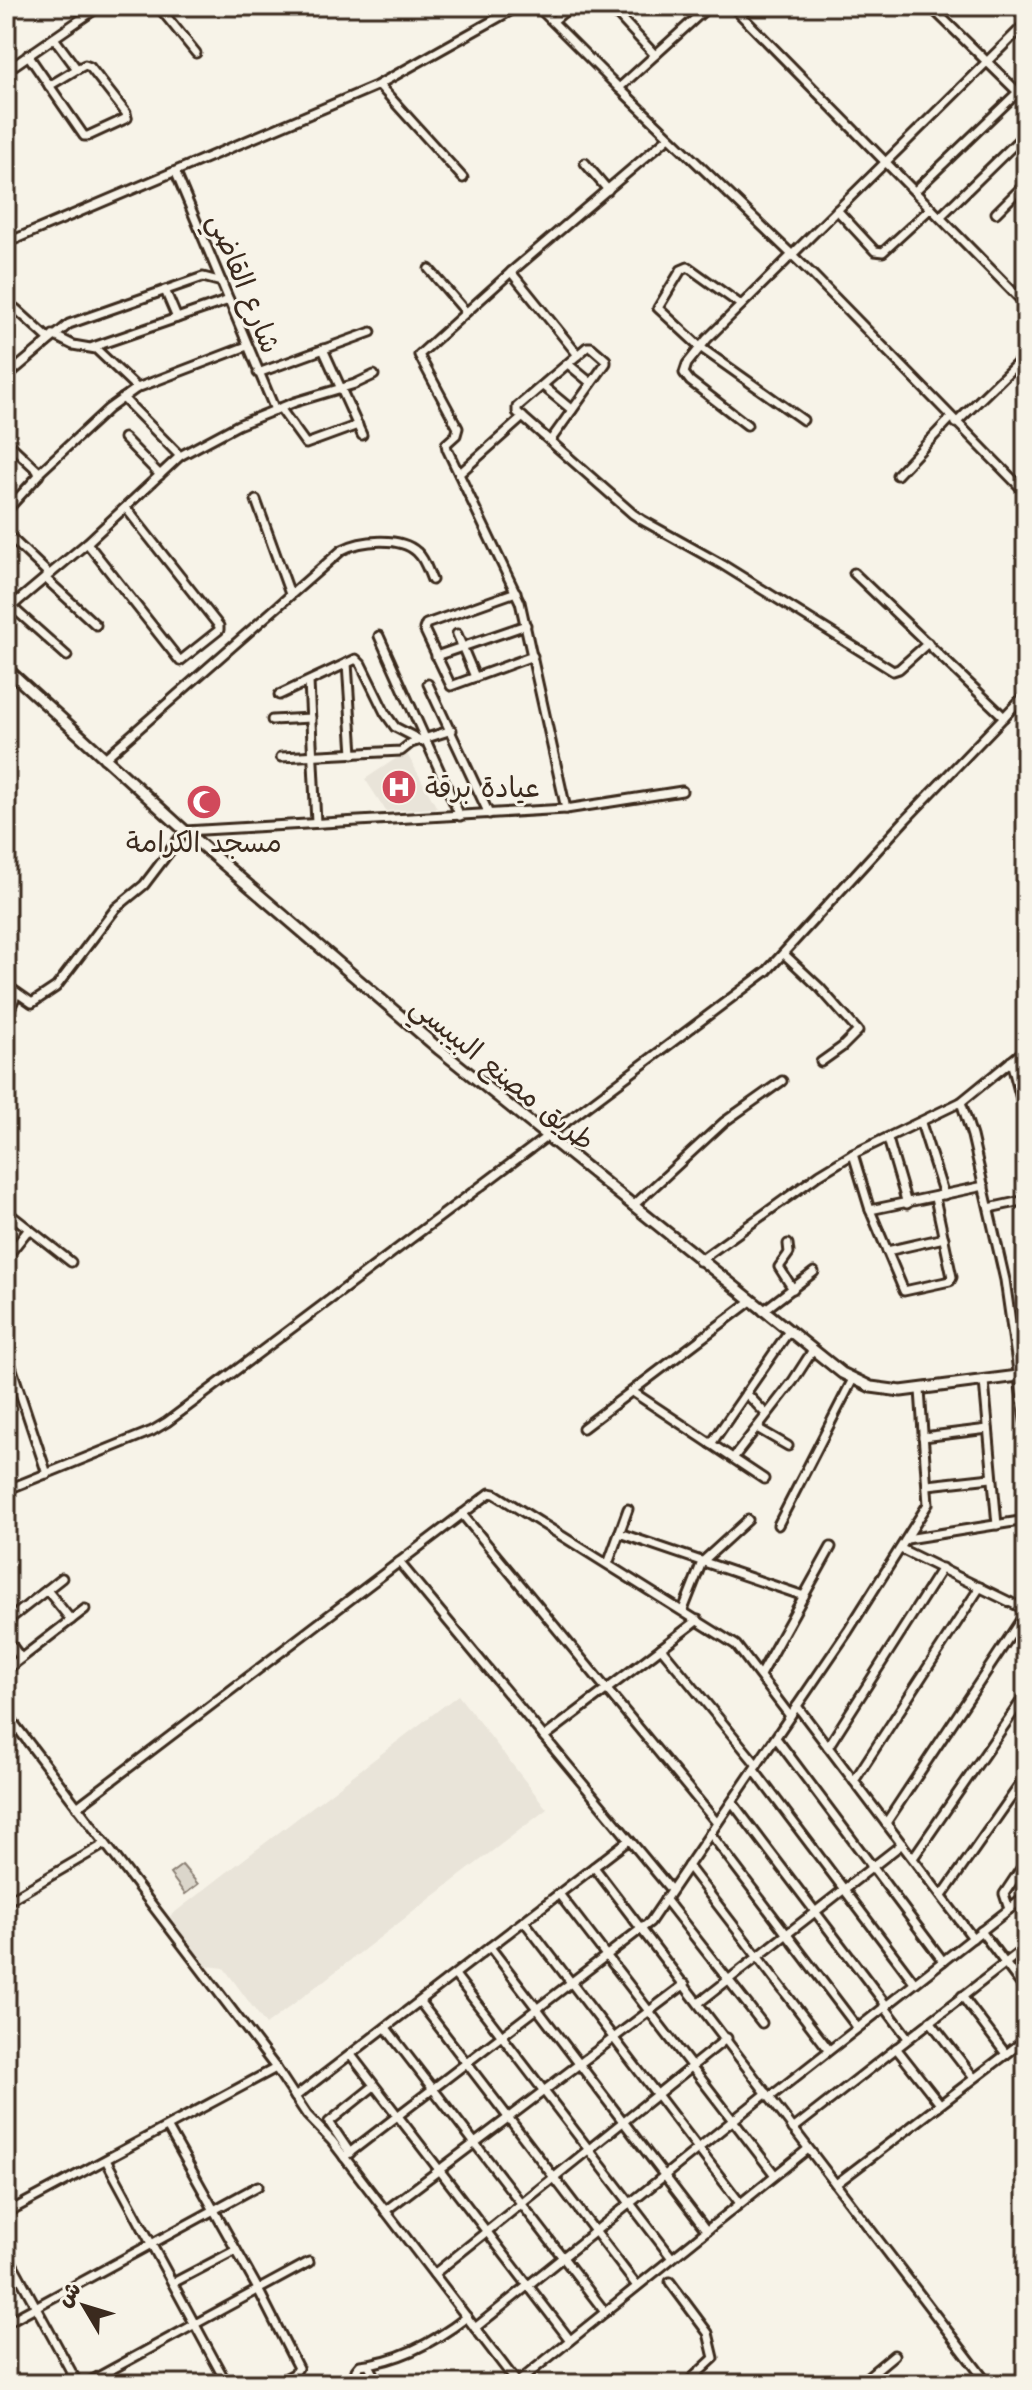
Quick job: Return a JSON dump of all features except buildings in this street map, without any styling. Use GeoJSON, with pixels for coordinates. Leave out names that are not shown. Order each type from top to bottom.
{"type":"FeatureCollection","features":[{"type":"Feature","properties":{"kind":"main road","name":"طريق مصنع البيبسي"},"geometry":{"type":"LineString","coordinates":[[6,668],[185,831],[545,1137],[853,1379],[884,1390],[920,1390],[1023,1376]]}},
{"type":"Feature","properties":{"kind":"street"},"geometry":{"type":"LineString","coordinates":[[6,71],[100,6]]}},
{"type":"Feature","properties":{"kind":"street"},"geometry":{"type":"LineString","coordinates":[[158,6],[196,53]]}},
{"type":"Feature","properties":{"kind":"street"},"geometry":{"type":"LineString","coordinates":[[6,243],[379,85],[519,6]]}},
{"type":"Feature","properties":{"kind":"street"},"geometry":{"type":"LineString","coordinates":[[537,6],[793,255],[1026,493]]}},
{"type":"Feature","properties":{"kind":"street"},"geometry":{"type":"LineString","coordinates":[[553,21],[571,6]]}},
{"type":"Feature","properties":{"kind":"street"},"geometry":{"type":"LineString","coordinates":[[619,88],[709,6]]}},
{"type":"Feature","properties":{"kind":"street"},"geometry":{"type":"LineString","coordinates":[[732,6],[1026,305]]}},
{"type":"Feature","properties":{"kind":"street"},"geometry":{"type":"LineString","coordinates":[[930,6],[1026,100]]}},
{"type":"Feature","properties":{"kind":"street"},"geometry":{"type":"LineString","coordinates":[[616,13],[655,55]]}},
{"type":"Feature","properties":{"kind":"street"},"geometry":{"type":"LineString","coordinates":[[747,425],[687,378],[684,370],[700,347],[741,305],[1026,23]]}},
{"type":"Feature","properties":{"kind":"street"},"geometry":{"type":"LineString","coordinates":[[54,38],[77,69],[85,65],[90,67],[127,118]]}},
{"type":"Feature","properties":{"kind":"street"},"geometry":{"type":"LineString","coordinates":[[28,55],[84,136],[127,118]]}},
{"type":"Feature","properties":{"kind":"street"},"geometry":{"type":"LineString","coordinates":[[49,86],[86,65],[127,118]]}},
{"type":"Feature","properties":{"kind":"street"},"geometry":{"type":"LineString","coordinates":[[379,85],[463,178]]}},
{"type":"Feature","properties":{"kind":"street"},"geometry":{"type":"LineString","coordinates":[[915,191],[1018,92]]}},
{"type":"Feature","properties":{"kind":"street"},"geometry":{"type":"LineString","coordinates":[[940,217],[1026,133]]}},
{"type":"Feature","properties":{"kind":"street"},"geometry":{"type":"LineString","coordinates":[[566,809],[516,592],[446,446],[458,428],[419,355],[669,137]]}},
{"type":"Feature","properties":{"kind":"street"},"geometry":{"type":"LineString","coordinates":[[585,163],[608,190]]}},
{"type":"Feature","properties":{"kind":"street","name":"شارع القاضي"},"geometry":{"type":"LineString","coordinates":[[176,173],[258,373],[277,409],[306,444],[358,425]]}},
{"type":"Feature","properties":{"kind":"street"},"geometry":{"type":"LineString","coordinates":[[996,213],[1026,183]]}},
{"type":"Feature","properties":{"kind":"street"},"geometry":{"type":"LineString","coordinates":[[837,210],[875,251],[883,252],[931,208]]}},
{"type":"Feature","properties":{"kind":"street"},"geometry":{"type":"LineString","coordinates":[[741,305],[688,267],[681,270],[658,308],[700,347],[803,420]]}},
{"type":"Feature","properties":{"kind":"street"},"geometry":{"type":"LineString","coordinates":[[429,269],[466,312]]}},
{"type":"Feature","properties":{"kind":"street"},"geometry":{"type":"LineString","coordinates":[[511,272],[578,355]]}},
{"type":"Feature","properties":{"kind":"street"},"geometry":{"type":"LineString","coordinates":[[6,377],[69,324],[203,277],[222,282]]}},
{"type":"Feature","properties":{"kind":"street"},"geometry":{"type":"LineString","coordinates":[[165,290],[177,318]]}},
{"type":"Feature","properties":{"kind":"street"},"geometry":{"type":"LineString","coordinates":[[6,315],[16,309],[51,337],[73,345],[93,347],[229,300]]}},
{"type":"Feature","properties":{"kind":"street"},"geometry":{"type":"LineString","coordinates":[[258,373],[371,332]]}},
{"type":"Feature","properties":{"kind":"street"},"geometry":{"type":"LineString","coordinates":[[6,511],[39,473],[108,409],[137,388],[247,346]]}},
{"type":"Feature","properties":{"kind":"street"},"geometry":{"type":"LineString","coordinates":[[93,347],[137,388]]}},
{"type":"Feature","properties":{"kind":"street"},"geometry":{"type":"LineString","coordinates":[[550,441],[606,360],[591,347],[517,407],[517,412],[550,441],[642,520],[723,565],[893,671],[928,643]]}},
{"type":"Feature","properties":{"kind":"street"},"geometry":{"type":"LineString","coordinates":[[323,349],[362,435]]}},
{"type":"Feature","properties":{"kind":"street"},"geometry":{"type":"LineString","coordinates":[[897,475],[1026,355]]}},
{"type":"Feature","properties":{"kind":"street"},"geometry":{"type":"LineString","coordinates":[[568,364],[591,383]]}},
{"type":"Feature","properties":{"kind":"street"},"geometry":{"type":"LineString","coordinates":[[1017,364],[1026,373]]}},
{"type":"Feature","properties":{"kind":"street"},"geometry":{"type":"LineString","coordinates":[[11,606],[87,543],[180,456],[277,409],[374,375]]}},
{"type":"Feature","properties":{"kind":"street"},"geometry":{"type":"LineString","coordinates":[[543,386],[572,410]]}},
{"type":"Feature","properties":{"kind":"street"},"geometry":{"type":"LineString","coordinates":[[123,398],[180,456]]}},
{"type":"Feature","properties":{"kind":"street"},"geometry":{"type":"LineString","coordinates":[[459,474],[523,417]]}},
{"type":"Feature","properties":{"kind":"street"},"geometry":{"type":"LineString","coordinates":[[124,438],[160,475]]}},
{"type":"Feature","properties":{"kind":"street"},"geometry":{"type":"LineString","coordinates":[[6,441],[39,473]]}},
{"type":"Feature","properties":{"kind":"street"},"geometry":{"type":"LineString","coordinates":[[256,500],[290,594]]}},
{"type":"Feature","properties":{"kind":"street"},"geometry":{"type":"LineString","coordinates":[[87,543],[180,661],[219,630],[219,626],[126,508]]}},
{"type":"Feature","properties":{"kind":"street"},"geometry":{"type":"LineString","coordinates":[[6,533],[96,625]]}},
{"type":"Feature","properties":{"kind":"street"},"geometry":{"type":"LineString","coordinates":[[104,759],[337,553],[362,543],[395,543],[411,547],[421,557],[432,580]]}},
{"type":"Feature","properties":{"kind":"street"},"geometry":{"type":"LineString","coordinates":[[854,573],[1004,717]]}},
{"type":"Feature","properties":{"kind":"street"},"geometry":{"type":"LineString","coordinates":[[6,592],[11,606],[67,656]]}},
{"type":"Feature","properties":{"kind":"street"},"geometry":{"type":"LineString","coordinates":[[516,592],[426,624],[424,629],[450,685],[533,656]]}},
{"type":"Feature","properties":{"kind":"street"},"geometry":{"type":"LineString","coordinates":[[436,656],[526,625]]}},
{"type":"Feature","properties":{"kind":"street"},"geometry":{"type":"LineString","coordinates":[[457,634],[475,677]]}},
{"type":"Feature","properties":{"kind":"street"},"geometry":{"type":"LineString","coordinates":[[379,636],[460,816]]}},
{"type":"Feature","properties":{"kind":"street"},"geometry":{"type":"LineString","coordinates":[[279,695],[356,659],[360,661],[390,720],[398,729],[424,740]]}},
{"type":"Feature","properties":{"kind":"street"},"geometry":{"type":"LineString","coordinates":[[347,663],[353,754]]}},
{"type":"Feature","properties":{"kind":"street"},"geometry":{"type":"LineString","coordinates":[[309,682],[316,823]]}},
{"type":"Feature","properties":{"kind":"street"},"geometry":{"type":"LineString","coordinates":[[428,684],[489,814]]}},
{"type":"Feature","properties":{"kind":"street"},"geometry":{"type":"LineString","coordinates":[[6,1490],[167,1422],[762,976],[905,820],[1025,697]]}},
{"type":"Feature","properties":{"kind":"street"},"geometry":{"type":"LineString","coordinates":[[272,720],[311,718]]}},
{"type":"Feature","properties":{"kind":"street"},"geometry":{"type":"LineString","coordinates":[[281,757],[401,751],[411,743],[452,730]]}},
{"type":"Feature","properties":{"kind":"street"},"geometry":{"type":"LineString","coordinates":[[6,985],[34,1003],[56,987],[116,908],[144,885],[185,831],[566,809],[682,791]]}},
{"type":"Feature","properties":{"kind":"street"},"geometry":{"type":"LineString","coordinates":[[784,954],[856,1027],[857,1034],[821,1062]]}},
{"type":"Feature","properties":{"kind":"street"},"geometry":{"type":"LineString","coordinates":[[6,1018],[17,993]]}},
{"type":"Feature","properties":{"kind":"street"},"geometry":{"type":"LineString","coordinates":[[699,1261],[820,1174],[853,1154],[961,1102],[1026,1049]]}},
{"type":"Feature","properties":{"kind":"street"},"geometry":{"type":"LineString","coordinates":[[1011,1061],[1026,1118]]}},
{"type":"Feature","properties":{"kind":"street"},"geometry":{"type":"LineString","coordinates":[[633,1206],[724,1122],[782,1081]]}},
{"type":"Feature","properties":{"kind":"street"},"geometry":{"type":"LineString","coordinates":[[961,1102],[1005,1280],[1023,1376],[1026,1427]]}},
{"type":"Feature","properties":{"kind":"street"},"geometry":{"type":"LineString","coordinates":[[853,1154],[870,1210],[901,1289],[907,1291],[950,1281],[952,1277],[939,1196],[921,1123]]}},
{"type":"Feature","properties":{"kind":"street"},"geometry":{"type":"LineString","coordinates":[[888,1139],[907,1204]]}},
{"type":"Feature","properties":{"kind":"street"},"geometry":{"type":"LineString","coordinates":[[870,1210],[984,1186]]}},
{"type":"Feature","properties":{"kind":"street"},"geometry":{"type":"LineString","coordinates":[[989,1208],[1026,1200]]}},
{"type":"Feature","properties":{"kind":"street"},"geometry":{"type":"LineString","coordinates":[[6,1211],[71,1262]]}},
{"type":"Feature","properties":{"kind":"street"},"geometry":{"type":"LineString","coordinates":[[6,1258],[29,1229]]}},
{"type":"Feature","properties":{"kind":"street"},"geometry":{"type":"LineString","coordinates":[[887,1251],[944,1238]]}},
{"type":"Feature","properties":{"kind":"street"},"geometry":{"type":"LineString","coordinates":[[788,1244],[790,1251],[779,1267],[793,1289]]}},
{"type":"Feature","properties":{"kind":"street"},"geometry":{"type":"LineString","coordinates":[[763,1311],[814,1272]]}},
{"type":"Feature","properties":{"kind":"street"},"geometry":{"type":"LineString","coordinates":[[583,1428],[751,1301]]}},
{"type":"Feature","properties":{"kind":"street"},"geometry":{"type":"LineString","coordinates":[[711,1444],[789,1331]]}},
{"type":"Feature","properties":{"kind":"street"},"geometry":{"type":"LineString","coordinates":[[734,1457],[813,1350]]}},
{"type":"Feature","properties":{"kind":"street"},"geometry":{"type":"LineString","coordinates":[[6,1351],[47,1474]]}},
{"type":"Feature","properties":{"kind":"street"},"geometry":{"type":"LineString","coordinates":[[778,1525],[853,1379]]}},
{"type":"Feature","properties":{"kind":"street"},"geometry":{"type":"LineString","coordinates":[[984,1381],[997,1525]]}},
{"type":"Feature","properties":{"kind":"street"},"geometry":{"type":"LineString","coordinates":[[347,2155],[642,1930],[776,1738],[928,1504],[920,1390]]}},
{"type":"Feature","properties":{"kind":"street"},"geometry":{"type":"LineString","coordinates":[[633,1392],[764,1479]]}},
{"type":"Feature","properties":{"kind":"street"},"geometry":{"type":"LineString","coordinates":[[746,1393],[766,1414]]}},
{"type":"Feature","properties":{"kind":"street"},"geometry":{"type":"LineString","coordinates":[[757,1428],[788,1446]]}},
{"type":"Feature","properties":{"kind":"street"},"geometry":{"type":"LineString","coordinates":[[923,1437],[988,1429]]}},
{"type":"Feature","properties":{"kind":"street"},"geometry":{"type":"LineString","coordinates":[[928,1485],[991,1478]]}},
{"type":"Feature","properties":{"kind":"street"},"geometry":{"type":"LineString","coordinates":[[77,1807],[493,1493],[736,1645],[790,1716]]}},
{"type":"Feature","properties":{"kind":"street"},"geometry":{"type":"LineString","coordinates":[[608,1564],[628,1509]]}},
{"type":"Feature","properties":{"kind":"street"},"geometry":{"type":"LineString","coordinates":[[462,1514],[717,1823]]}},
{"type":"Feature","properties":{"kind":"street"},"geometry":{"type":"LineString","coordinates":[[683,1610],[702,1562],[748,1520]]}},
{"type":"Feature","properties":{"kind":"street"},"geometry":{"type":"LineString","coordinates":[[907,1539],[1026,1520]]}},
{"type":"Feature","properties":{"kind":"street"},"geometry":{"type":"LineString","coordinates":[[619,1533],[804,1596]]}},
{"type":"Feature","properties":{"kind":"street"},"geometry":{"type":"LineString","coordinates":[[760,1675],[831,1547]]}},
{"type":"Feature","properties":{"kind":"street"},"geometry":{"type":"LineString","coordinates":[[886,1823],[1026,1611],[901,1549]]}},
{"type":"Feature","properties":{"kind":"street"},"geometry":{"type":"LineString","coordinates":[[399,1562],[671,1890]]}},
{"type":"Feature","properties":{"kind":"street"},"geometry":{"type":"LineString","coordinates":[[828,1747],[942,1568]]}},
{"type":"Feature","properties":{"kind":"street"},"geometry":{"type":"LineString","coordinates":[[6,1622],[62,1578]]}},
{"type":"Feature","properties":{"kind":"street"},"geometry":{"type":"LineString","coordinates":[[854,1781],[980,1587]]}},
{"type":"Feature","properties":{"kind":"street"},"geometry":{"type":"LineString","coordinates":[[47,1590],[71,1620]]}},
{"type":"Feature","properties":{"kind":"street"},"geometry":{"type":"LineString","coordinates":[[6,1670],[85,1609]]}},
{"type":"Feature","properties":{"kind":"street"},"geometry":{"type":"LineString","coordinates":[[544,1737],[698,1620]]}},
{"type":"Feature","properties":{"kind":"street"},"geometry":{"type":"LineString","coordinates":[[6,1638],[21,1658]]}},
{"type":"Feature","properties":{"kind":"street"},"geometry":{"type":"LineString","coordinates":[[661,1648],[756,1767],[914,1982]]}},
{"type":"Feature","properties":{"kind":"street"},"geometry":{"type":"LineString","coordinates":[[913,1858],[1026,1694]]}},
{"type":"Feature","properties":{"kind":"street"},"geometry":{"type":"LineString","coordinates":[[797,1706],[973,1938]]}},
{"type":"Feature","properties":{"kind":"street"},"geometry":{"type":"LineString","coordinates":[[6,1713],[276,2068],[307,2115],[347,2155]]}},
{"type":"Feature","properties":{"kind":"street"},"geometry":{"type":"LineString","coordinates":[[776,1738],[943,1961]]}},
{"type":"Feature","properties":{"kind":"street"},"geometry":{"type":"LineString","coordinates":[[942,1896],[1026,1776]]}},
{"type":"Feature","properties":{"kind":"street"},"geometry":{"type":"LineString","coordinates":[[732,1802],[908,2038]]}},
{"type":"Feature","properties":{"kind":"street"},"geometry":{"type":"LineString","coordinates":[[710,1833],[857,2027]]}},
{"type":"Feature","properties":{"kind":"street"},"geometry":{"type":"LineString","coordinates":[[295,2097],[629,1840]]}},
{"type":"Feature","properties":{"kind":"street"},"geometry":{"type":"LineString","coordinates":[[6,1902],[105,1844]]}},
{"type":"Feature","properties":{"kind":"street"},"geometry":{"type":"LineString","coordinates":[[700,2002],[902,1844]]}},
{"type":"Feature","properties":{"kind":"street"},"geometry":{"type":"LineString","coordinates":[[1009,1909],[1003,1899],[1004,1894],[1026,1861]]}},
{"type":"Feature","properties":{"kind":"street"},"geometry":{"type":"LineString","coordinates":[[688,1866],[829,2050]]}},
{"type":"Feature","properties":{"kind":"street"},"geometry":{"type":"LineString","coordinates":[[594,1867],[700,2002],[988,2384]]}},
{"type":"Feature","properties":{"kind":"street"},"geometry":{"type":"LineString","coordinates":[[559,1894],[775,2175]]}},
{"type":"Feature","properties":{"kind":"street"},"geometry":{"type":"LineString","coordinates":[[475,2328],[733,2121],[1026,1896]]}},
{"type":"Feature","properties":{"kind":"street"},"geometry":{"type":"LineString","coordinates":[[665,1899],[762,2023]]}},
{"type":"Feature","properties":{"kind":"street"},"geometry":{"type":"LineString","coordinates":[[524,1921],[740,2203]]}},
{"type":"Feature","properties":{"kind":"street"},"geometry":{"type":"LineString","coordinates":[[981,1931],[1026,1991]]}},
{"type":"Feature","properties":{"kind":"street"},"geometry":{"type":"LineString","coordinates":[[490,1947],[706,2230]]}},
{"type":"Feature","properties":{"kind":"street"},"geometry":{"type":"LineString","coordinates":[[793,2129],[1026,1947]]}},
{"type":"Feature","properties":{"kind":"street"},"geometry":{"type":"LineString","coordinates":[[455,1975],[672,2258]]}},
{"type":"Feature","properties":{"kind":"street"},"geometry":{"type":"LineString","coordinates":[[385,2211],[685,1984]]}},
{"type":"Feature","properties":{"kind":"street"},"geometry":{"type":"LineString","coordinates":[[962,1996],[1006,2054]]}},
{"type":"Feature","properties":{"kind":"street"},"geometry":{"type":"LineString","coordinates":[[420,2002],[637,2286]]}},
{"type":"Feature","properties":{"kind":"street"},"geometry":{"type":"LineString","coordinates":[[930,2021],[974,2078]]}},
{"type":"Feature","properties":{"kind":"street"},"geometry":{"type":"LineString","coordinates":[[386,2028],[605,2312]]}},
{"type":"Feature","properties":{"kind":"street"},"geometry":{"type":"LineString","coordinates":[[434,2274],[727,2038]]}},
{"type":"Feature","properties":{"kind":"street"},"geometry":{"type":"LineString","coordinates":[[836,2184],[1026,2039]]}},
{"type":"Feature","properties":{"kind":"street"},"geometry":{"type":"LineString","coordinates":[[896,2048],[940,2104]]}},
{"type":"Feature","properties":{"kind":"street"},"geometry":{"type":"LineString","coordinates":[[351,2055],[570,2340]]}},
{"type":"Feature","properties":{"kind":"street"},"geometry":{"type":"LineString","coordinates":[[6,2213],[276,2068]]}},
{"type":"Feature","properties":{"kind":"street"},"geometry":{"type":"LineString","coordinates":[[374,2086],[329,2122],[385,2211],[518,2383],[808,2149]]}},
{"type":"Feature","properties":{"kind":"street"},"geometry":{"type":"LineString","coordinates":[[168,2128],[258,2289],[298,2368],[294,2374],[275,2384]]}},
{"type":"Feature","properties":{"kind":"street"},"geometry":{"type":"LineString","coordinates":[[106,2160],[227,2384]]}},
{"type":"Feature","properties":{"kind":"street"},"geometry":{"type":"LineString","coordinates":[[6,2323],[258,2186]]}},
{"type":"Feature","properties":{"kind":"street"},"geometry":{"type":"LineString","coordinates":[[173,2283],[236,2250]]}},
{"type":"Feature","properties":{"kind":"street"},"geometry":{"type":"LineString","coordinates":[[6,2252],[78,2384]]}},
{"type":"Feature","properties":{"kind":"street"},"geometry":{"type":"LineString","coordinates":[[85,2384],[309,2262]]}},
{"type":"Feature","properties":{"kind":"street"},"geometry":{"type":"LineString","coordinates":[[670,2282],[708,2333],[714,2358],[686,2384]]}},
{"type":"Feature","properties":{"kind":"street"},"geometry":{"type":"LineString","coordinates":[[353,2384],[358,2367],[425,2346],[447,2334],[467,2317]]}},
{"type":"Feature","properties":{"kind":"street"},"geometry":{"type":"LineString","coordinates":[[859,2384],[894,2355]]}},
{"type":"Feature","properties":{"kind":"street"},"geometry":{"type":"LineString","coordinates":[[369,2365],[379,2384]]}},
{"type":"Feature","properties":{"kind":"shaded area"},"geometry":{"type":"Polygon","coordinates":[[[406,752],[437,808],[386,811],[365,779],[406,752]]]}},
{"type":"Feature","properties":{"kind":"shaded area"},"geometry":{"type":"Polygon","coordinates":[[[458,1695],[547,1809],[266,2025],[224,1968],[201,1965],[170,1916],[458,1695]]]}},
{"type":"Feature","properties":{"kind":"shaded area"},"geometry":{"type":"Polygon","coordinates":[[[182,1865],[198,1884],[185,1894],[170,1874],[182,1865]]]}},
{"type":"Feature","properties":{"kind":"place","name":"عيادة برقة"},"geometry":{"type":"Point","coordinates":[399,787]}},
{"type":"Feature","properties":{"kind":"place","name":"مسجد الكرامة"},"geometry":{"type":"Point","coordinates":[204,802]}}]}
